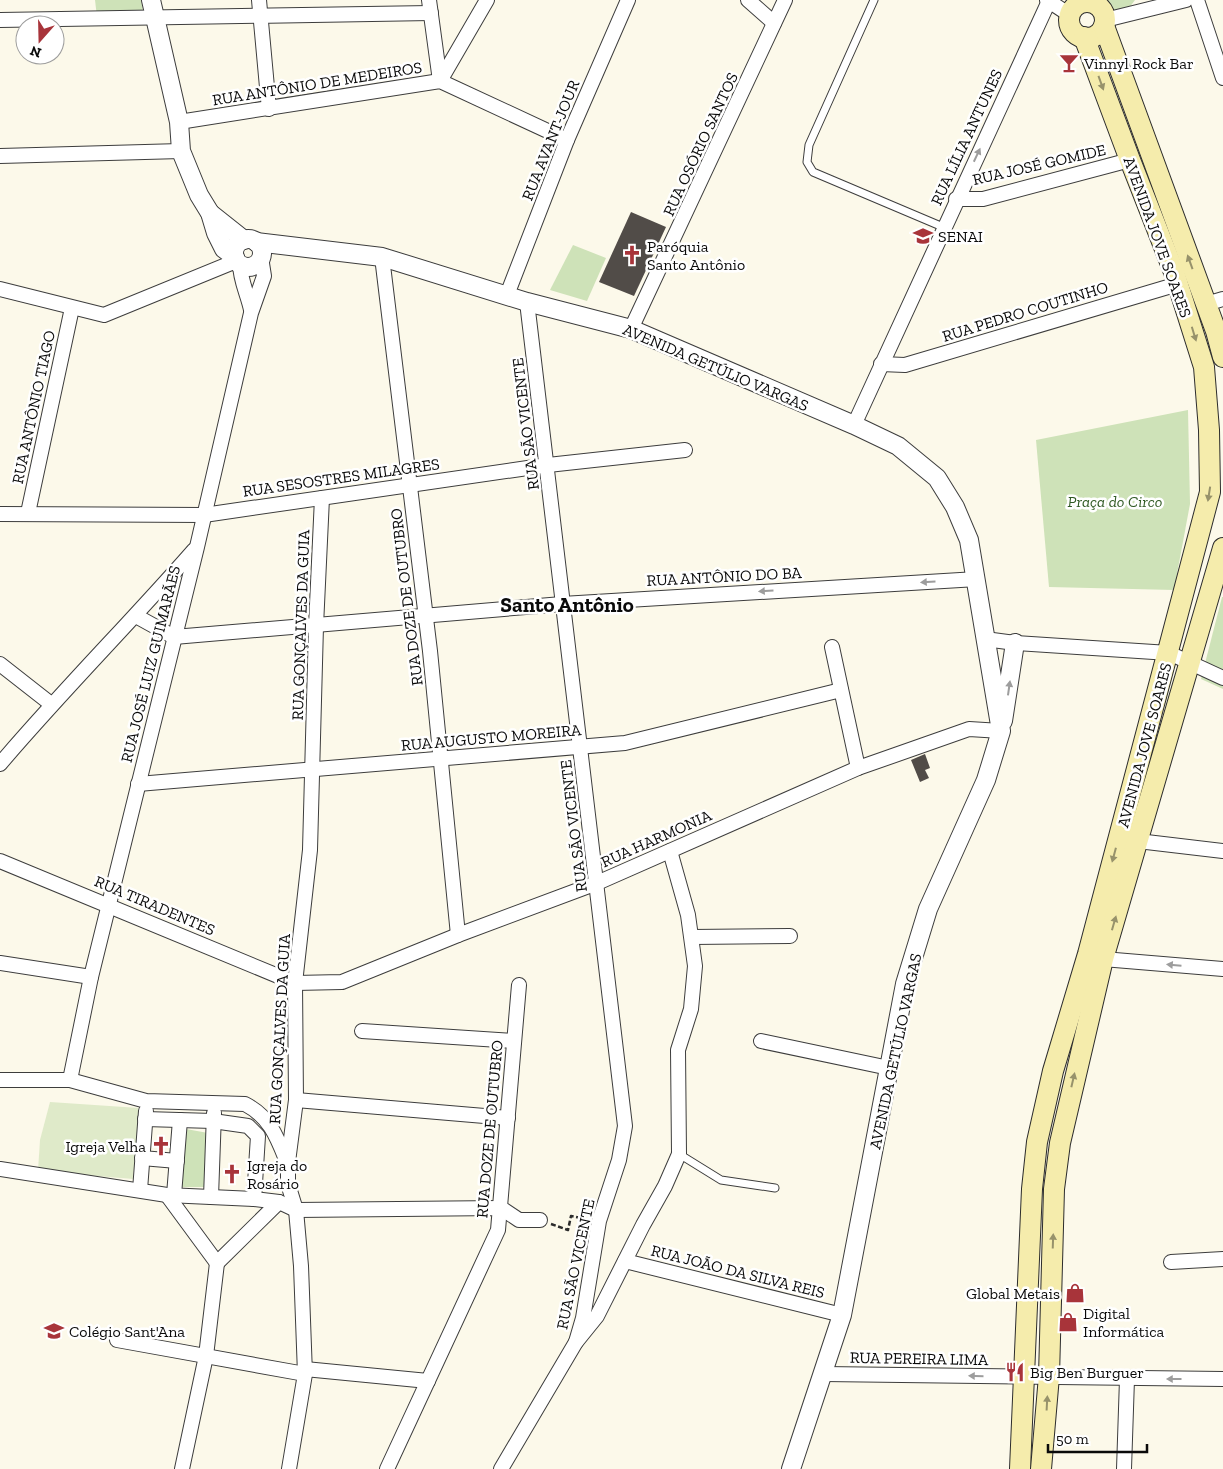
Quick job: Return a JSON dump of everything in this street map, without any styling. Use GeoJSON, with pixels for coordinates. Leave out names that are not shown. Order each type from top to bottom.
{"type":"FeatureCollection","features":[{"type":"Feature","properties":{"kind":"main road"},"geometry":{"type":"LineString","coordinates":[[1061,5],[1091,1]]}},
{"type":"Feature","properties":{"kind":"main road","name":"AVENIDA JOVE SOARES"},"geometry":{"type":"LineString","coordinates":[[1091,1],[1101,9],[1104,23],[1214,302],[1223,357]]}},
{"type":"Feature","properties":{"kind":"main road","name":"AVENIDA JOVE SOARES"},"geometry":{"type":"LineString","coordinates":[[1020,1469],[1032,1189],[1037,1142],[1053,1071],[1088,954],[1210,492],[1209,430],[1204,367],[1178,284],[1084,37],[1074,32],[1061,5]]}},
{"type":"Feature","properties":{"kind":"main road"},"geometry":{"type":"LineString","coordinates":[[1084,37],[1096,35],[1104,23]]}},
{"type":"Feature","properties":{"kind":"main road","name":"AVENIDA JOVE SOARES"},"geometry":{"type":"LineString","coordinates":[[1041,1469],[1049,1376],[1054,1189],[1060,1143],[1103,959],[1219,577],[1223,548]]}},
{"type":"Feature","properties":{"kind":"street"},"geometry":{"type":"LineString","coordinates":[[151,0],[179,122],[181,151],[199,195],[210,213],[216,233],[224,249],[237,261],[252,266],[254,247]]}},
{"type":"Feature","properties":{"kind":"street"},"geometry":{"type":"LineString","coordinates":[[259,0],[269,109]]}},
{"type":"Feature","properties":{"kind":"street"},"geometry":{"type":"LineString","coordinates":[[440,82],[486,0]]}},
{"type":"Feature","properties":{"kind":"street","name":"RUA AVANT-JOUR"},"geometry":{"type":"LineString","coordinates":[[507,295],[568,140],[628,0]]}},
{"type":"Feature","properties":{"kind":"street"},"geometry":{"type":"LineString","coordinates":[[748,0],[774,23]]}},
{"type":"Feature","properties":{"kind":"street","name":"RUA OSÓRIO SANTOS"},"geometry":{"type":"LineString","coordinates":[[631,329],[785,0]]}},
{"type":"Feature","properties":{"kind":"street"},"geometry":{"type":"LineString","coordinates":[[1131,13],[1142,0]]}},
{"type":"Feature","properties":{"kind":"street"},"geometry":{"type":"LineString","coordinates":[[1104,23],[1131,13],[1186,0]]}},
{"type":"Feature","properties":{"kind":"street"},"geometry":{"type":"LineString","coordinates":[[1197,0],[1223,78]]}},
{"type":"Feature","properties":{"kind":"street","name":"RUA LÍLIA ANTUNES"},"geometry":{"type":"LineString","coordinates":[[854,425],[956,199],[1061,5]]}},
{"type":"Feature","properties":{"kind":"street"},"geometry":{"type":"LineString","coordinates":[[0,20],[155,18],[430,6],[440,82]]}},
{"type":"Feature","properties":{"kind":"street","name":"RUA ANTÔNIO DE MEDEIROS"},"geometry":{"type":"LineString","coordinates":[[179,122],[440,82],[568,140]]}},
{"type":"Feature","properties":{"kind":"street"},"geometry":{"type":"LineString","coordinates":[[0,156],[181,151]]}},
{"type":"Feature","properties":{"kind":"street","name":"RUA JOSÉ GOMIDE"},"geometry":{"type":"LineString","coordinates":[[956,199],[983,199],[1130,160]]}},
{"type":"Feature","properties":{"kind":"street"},"geometry":{"type":"LineString","coordinates":[[210,213],[254,247]]}},
{"type":"Feature","properties":{"kind":"street"},"geometry":{"type":"LineString","coordinates":[[251,313],[248,291],[240,274],[237,261],[236,246],[254,247]]}},
{"type":"Feature","properties":{"kind":"street","name":"AVENIDA GETÚLIO VARGAS"},"geometry":{"type":"LineString","coordinates":[[254,247],[382,257],[527,302],[631,329],[854,425],[898,446],[937,478],[955,507],[969,540],[1001,731],[986,780],[928,909],[905,984],[842,1315],[791,1469]]}},
{"type":"Feature","properties":{"kind":"street","name":"RUA JOSÉ LUIZ GUIMARÃES"},"geometry":{"type":"LineString","coordinates":[[70,1080],[91,977],[197,547],[251,313],[264,276],[254,247]]}},
{"type":"Feature","properties":{"kind":"street","name":"RUA DOZE DE OUTUBRO"},"geometry":{"type":"LineString","coordinates":[[382,257],[426,615],[458,935]]}},
{"type":"Feature","properties":{"kind":"street"},"geometry":{"type":"LineString","coordinates":[[0,289],[104,315],[237,261]]}},
{"type":"Feature","properties":{"kind":"street","name":"RUA PEDRO COUTINHO"},"geometry":{"type":"LineString","coordinates":[[881,364],[905,365],[1178,284]]}},
{"type":"Feature","properties":{"kind":"street","name":"RUA SÃO VICENTE"},"geometry":{"type":"LineString","coordinates":[[527,302],[626,1126],[619,1160],[599,1221],[583,1318],[576,1342]]}},
{"type":"Feature","properties":{"kind":"street","name":"RUA ANTÔNIO TIAGO"},"geometry":{"type":"LineString","coordinates":[[28,513],[72,308]]}},
{"type":"Feature","properties":{"kind":"street","name":"RUA SESOSTRES MILAGRES"},"geometry":{"type":"LineString","coordinates":[[0,514],[204,515],[548,466],[685,450]]}},
{"type":"Feature","properties":{"kind":"street","name":"RUA GONÇALVES DA GUIA"},"geometry":{"type":"LineString","coordinates":[[289,1469],[305,1372],[301,1266],[296,1210],[288,1184],[288,1162],[296,1100],[295,983],[310,850],[314,770],[316,626],[322,498]]}},
{"type":"Feature","properties":{"kind":"street"},"geometry":{"type":"LineString","coordinates":[[0,764],[51,704],[136,616],[197,547]]}},
{"type":"Feature","properties":{"kind":"street","name":"RUA ANTÔNIO DO BA"},"geometry":{"type":"LineString","coordinates":[[174,637],[562,604],[977,579]]}},
{"type":"Feature","properties":{"kind":"street"},"geometry":{"type":"LineString","coordinates":[[136,616],[174,637]]}},
{"type":"Feature","properties":{"kind":"street"},"geometry":{"type":"LineString","coordinates":[[985,639],[1015,643],[1169,653],[1223,678]]}},
{"type":"Feature","properties":{"kind":"street"},"geometry":{"type":"LineString","coordinates":[[1001,731],[1015,643]]}},
{"type":"Feature","properties":{"kind":"street"},"geometry":{"type":"LineString","coordinates":[[832,647],[858,768]]}},
{"type":"Feature","properties":{"kind":"street"},"geometry":{"type":"LineString","coordinates":[[0,664],[51,704]]}},
{"type":"Feature","properties":{"kind":"street","name":"RUA AUGUSTO MOREIRA"},"geometry":{"type":"LineString","coordinates":[[138,784],[625,743],[841,690]]}},
{"type":"Feature","properties":{"kind":"street","name":"RUA HARMONIA"},"geometry":{"type":"LineString","coordinates":[[295,983],[342,982],[458,935],[597,883],[858,768],[969,729],[1001,731]]}},
{"type":"Feature","properties":{"kind":"street"},"geometry":{"type":"LineString","coordinates":[[1138,841],[1223,851]]}},
{"type":"Feature","properties":{"kind":"street"},"geometry":{"type":"LineString","coordinates":[[502,1469],[576,1342],[598,1316],[625,1260],[665,1186],[679,1154],[678,1050],[691,1009],[695,966],[692,936],[670,851]]}},
{"type":"Feature","properties":{"kind":"street","name":"RUA TIRADENTES"},"geometry":{"type":"LineString","coordinates":[[0,861],[109,904],[295,983]]}},
{"type":"Feature","properties":{"kind":"street"},"geometry":{"type":"LineString","coordinates":[[692,936],[790,936]]}},
{"type":"Feature","properties":{"kind":"street"},"geometry":{"type":"LineString","coordinates":[[1103,959],[1223,969]]}},
{"type":"Feature","properties":{"kind":"street"},"geometry":{"type":"LineString","coordinates":[[0,963],[91,977]]}},
{"type":"Feature","properties":{"kind":"street","name":"RUA DOZE DE OUTUBRO"},"geometry":{"type":"LineString","coordinates":[[387,1469],[498,1230],[519,984]]}},
{"type":"Feature","properties":{"kind":"street"},"geometry":{"type":"LineString","coordinates":[[362,1031],[514,1041]]}},
{"type":"Feature","properties":{"kind":"street"},"geometry":{"type":"LineString","coordinates":[[760,1041],[889,1068]]}},
{"type":"Feature","properties":{"kind":"street"},"geometry":{"type":"LineString","coordinates":[[0,1080],[70,1080],[146,1100],[245,1104],[258,1110],[272,1125],[288,1162]]}},
{"type":"Feature","properties":{"kind":"street"},"geometry":{"type":"LineString","coordinates":[[140,1190],[146,1100]]}},
{"type":"Feature","properties":{"kind":"street"},"geometry":{"type":"LineString","coordinates":[[296,1100],[508,1118]]}},
{"type":"Feature","properties":{"kind":"street"},"geometry":{"type":"LineString","coordinates":[[210,1197],[214,1103]]}},
{"type":"Feature","properties":{"kind":"street"},"geometry":{"type":"LineString","coordinates":[[145,1120],[213,1121],[248,1126],[258,1136],[254,1199]]}},
{"type":"Feature","properties":{"kind":"street"},"geometry":{"type":"LineString","coordinates":[[180,1120],[177,1161],[171,1195],[217,1263]]}},
{"type":"Feature","properties":{"kind":"street"},"geometry":{"type":"LineString","coordinates":[[142,1158],[177,1161]]}},
{"type":"Feature","properties":{"kind":"street"},"geometry":{"type":"LineString","coordinates":[[0,1169],[171,1195],[279,1202],[296,1210],[501,1208],[519,1220],[540,1220]]}},
{"type":"Feature","properties":{"kind":"street"},"geometry":{"type":"LineString","coordinates":[[182,1469],[206,1356],[217,1263],[279,1202]]}},
{"type":"Feature","properties":{"kind":"street"},"geometry":{"type":"LineString","coordinates":[[1171,1262],[1223,1259]]}},
{"type":"Feature","properties":{"kind":"street","name":"RUA JOÃO DA SILVA REIS"},"geometry":{"type":"LineString","coordinates":[[625,1260],[842,1315]]}},
{"type":"Feature","properties":{"kind":"street"},"geometry":{"type":"LineString","coordinates":[[117,1340],[305,1372],[428,1381]]}},
{"type":"Feature","properties":{"kind":"street","name":"RUA PEREIRA LIMA"},"geometry":{"type":"LineString","coordinates":[[824,1374],[1223,1379]]}},
{"type":"Feature","properties":{"kind":"street"},"geometry":{"type":"LineString","coordinates":[[1124,1469],[1126,1379]]}},
{"type":"Feature","properties":{"kind":"lane"},"geometry":{"type":"LineString","coordinates":[[874,0],[809,145],[807,162],[813,172],[943,227]]}},
{"type":"Feature","properties":{"kind":"lane"},"geometry":{"type":"LineString","coordinates":[[679,1154],[721,1180],[775,1188]]}},
{"type":"Feature","properties":{"kind":"path"},"geometry":{"type":"LineString","coordinates":[[540,1220],[568,1230],[572,1216],[599,1221]]}},
{"type":"Feature","properties":{"kind":"green space"},"geometry":{"type":"Polygon","coordinates":[[[95,0],[141,0],[144,16],[97,17],[95,0]]]}},
{"type":"Feature","properties":{"kind":"green space"},"geometry":{"type":"Polygon","coordinates":[[[1094,0],[1135,0],[1126,12],[1108,15],[1094,0]]]}},
{"type":"Feature","properties":{"kind":"green space"},"geometry":{"type":"Polygon","coordinates":[[[573,245],[606,258],[587,301],[550,290],[573,245]]]}},
{"type":"Feature","properties":{"kind":"green space","name":"Praça do Circo"},"geometry":{"type":"Polygon","coordinates":[[[1188,410],[1190,504],[1174,590],[1049,587],[1036,440],[1188,410]]]}},
{"type":"Feature","properties":{"kind":"green space"},"geometry":{"type":"Polygon","coordinates":[[[1223,597],[1223,689],[1201,679],[1223,597]]]}},
{"type":"Feature","properties":{"kind":"green space"},"geometry":{"type":"Polygon","coordinates":[[[50,1102],[139,1108],[133,1179],[38,1171],[40,1140],[50,1102]]]}},
{"type":"Feature","properties":{"kind":"green space"},"geometry":{"type":"Polygon","coordinates":[[[186,1129],[208,1133],[205,1187],[182,1187],[186,1129]]]}},
{"type":"Feature","properties":{"kind":"building","name":"Paróquia Santo Antônio"},"geometry":{"type":"Polygon","coordinates":[[[631,212],[666,227],[634,296],[599,282],[631,212]]]}},
{"type":"Feature","properties":{"kind":"building"},"geometry":{"type":"Polygon","coordinates":[[[925,754],[930,768],[925,770],[929,778],[920,782],[911,760],[925,754]]]}},
{"type":"Feature","properties":{"kind":"place","name":"Vinnyl Rock Bar"},"geometry":{"type":"Point","coordinates":[1069,63]}},
{"type":"Feature","properties":{"kind":"place","name":"SENAI"},"geometry":{"type":"Point","coordinates":[923,236]}},
{"type":"Feature","properties":{"kind":"place","name":"Paróquia Santo Antônio"},"geometry":{"type":"Point","coordinates":[632,255]}},
{"type":"Feature","properties":{"kind":"place","name":"Igreja Velha"},"geometry":{"type":"Point","coordinates":[161,1146]}},
{"type":"Feature","properties":{"kind":"place","name":"Igreja do Rosário"},"geometry":{"type":"Point","coordinates":[232,1174]}},
{"type":"Feature","properties":{"kind":"place","name":"Global Metais"},"geometry":{"type":"Point","coordinates":[1075,1293]}},
{"type":"Feature","properties":{"kind":"place","name":"Digital Informática"},"geometry":{"type":"Point","coordinates":[1068,1322]}},
{"type":"Feature","properties":{"kind":"place","name":"Colégio Sant'Ana"},"geometry":{"type":"Point","coordinates":[54,1331]}},
{"type":"Feature","properties":{"kind":"place","name":"Big Ben Burguer"},"geometry":{"type":"Point","coordinates":[1015,1372]}},
{"type":"Feature","properties":{"kind":"district","name":"Santo Antônio"},"geometry":{"type":"Point","coordinates":[567,605]}}]}
